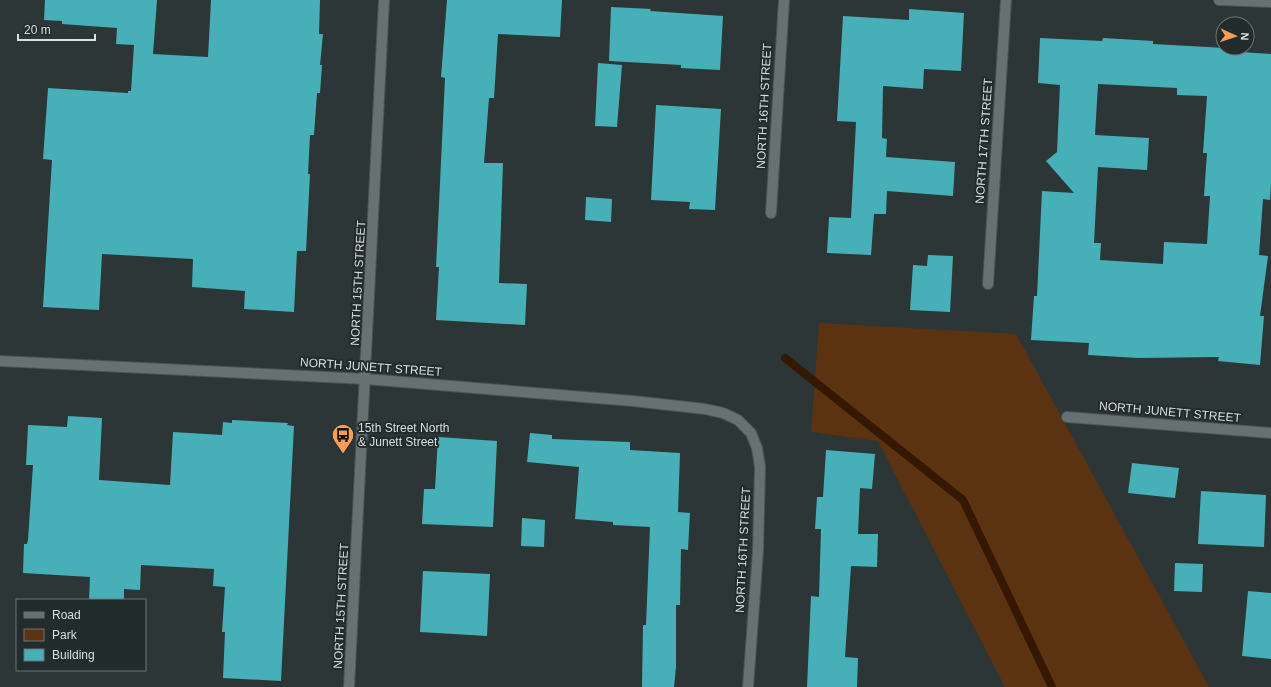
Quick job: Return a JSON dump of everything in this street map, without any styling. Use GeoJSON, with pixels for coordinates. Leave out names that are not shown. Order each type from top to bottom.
{"type":"FeatureCollection","features":[{"type":"Feature","properties":{"kind":"street","name":"NORTH 15TH STREET"},"geometry":{"type":"LineString","coordinates":[[349,687],[366,379],[384,0]]}},
{"type":"Feature","properties":{"kind":"street","name":"NORTH 16TH STREET"},"geometry":{"type":"LineString","coordinates":[[771,213],[784,0]]}},
{"type":"Feature","properties":{"kind":"street","name":"NORTH 17TH STREET"},"geometry":{"type":"LineString","coordinates":[[988,284],[1006,0]]}},
{"type":"Feature","properties":{"kind":"street"},"geometry":{"type":"LineString","coordinates":[[1219,0],[1271,2]]}},
{"type":"Feature","properties":{"kind":"street","name":"NORTH JUNETT STREET"},"geometry":{"type":"LineString","coordinates":[[0,361],[366,379],[705,409],[723,413],[738,420]]}},
{"type":"Feature","properties":{"kind":"street","name":"NORTH JUNETT STREET"},"geometry":{"type":"LineString","coordinates":[[1067,417],[1271,433]]}},
{"type":"Feature","properties":{"kind":"street","name":"NORTH 16TH STREET"},"geometry":{"type":"LineString","coordinates":[[738,420],[750,433],[757,448],[760,468],[758,551],[748,687]]}},
{"type":"Feature","properties":{"kind":"green space"},"geometry":{"type":"Polygon","coordinates":[[[819,323],[1016,334],[1209,687],[1005,687],[878,441],[811,432],[819,323]]]}},
{"type":"Feature","properties":{"kind":"building"},"geometry":{"type":"Polygon","coordinates":[[[45,0],[157,0],[153,54],[208,57],[211,0],[320,0],[319,34],[323,34],[320,65],[322,65],[320,93],[317,93],[314,135],[310,135],[308,174],[310,174],[306,251],[297,251],[294,312],[244,309],[245,291],[192,287],[193,259],[102,254],[99,310],[43,307],[52,160],[43,159],[48,88],[128,93],[128,91],[131,91],[134,45],[116,44],[117,28],[62,24],[62,21],[44,20],[45,0]]]}},
{"type":"Feature","properties":{"kind":"building"},"geometry":{"type":"Polygon","coordinates":[[[447,0],[562,0],[560,37],[498,34],[494,98],[489,98],[484,163],[503,163],[499,283],[527,284],[525,325],[436,320],[439,267],[436,267],[445,78],[441,77],[447,0]]]}},
{"type":"Feature","properties":{"kind":"building"},"geometry":{"type":"Polygon","coordinates":[[[611,7],[651,9],[650,11],[723,16],[720,70],[681,68],[681,65],[609,61],[611,7]]]}},
{"type":"Feature","properties":{"kind":"building"},"geometry":{"type":"Polygon","coordinates":[[[909,9],[964,13],[961,71],[924,69],[923,89],[883,86],[882,138],[887,139],[886,157],[955,162],[953,196],[887,191],[886,214],[874,214],[871,255],[827,253],[829,217],[851,218],[856,122],[837,121],[843,16],[909,20],[909,9]]]}},
{"type":"Feature","properties":{"kind":"building"},"geometry":{"type":"Polygon","coordinates":[[[1040,38],[1102,41],[1103,38],[1153,41],[1153,44],[1215,47],[1215,56],[1255,56],[1255,53],[1271,54],[1271,184],[1270,200],[1263,199],[1259,255],[1268,256],[1260,316],[1264,316],[1260,365],[1218,361],[1219,357],[1138,358],[1088,355],[1089,343],[1031,340],[1034,296],[1037,296],[1042,191],[1074,193],[1046,161],[1057,152],[1060,85],[1038,83],[1040,38]],[[1098,84],[1095,135],[1149,138],[1147,170],[1098,167],[1094,243],[1101,243],[1100,260],[1163,264],[1164,242],[1207,244],[1210,196],[1204,196],[1207,153],[1203,153],[1207,96],[1177,95],[1177,88],[1098,84]]]}},
{"type":"Feature","properties":{"kind":"building"},"geometry":{"type":"Polygon","coordinates":[[[598,63],[622,65],[617,127],[595,126],[598,63]]]}},
{"type":"Feature","properties":{"kind":"building"},"geometry":{"type":"Polygon","coordinates":[[[656,105],[721,109],[715,210],[689,209],[690,202],[651,200],[656,105]]]}},
{"type":"Feature","properties":{"kind":"building"},"geometry":{"type":"Polygon","coordinates":[[[586,197],[612,199],[611,222],[585,220],[586,197]]]}},
{"type":"Feature","properties":{"kind":"building"},"geometry":{"type":"Polygon","coordinates":[[[928,255],[953,256],[950,312],[910,310],[913,265],[927,266],[928,255]]]}},
{"type":"Feature","properties":{"kind":"building"},"geometry":{"type":"Polygon","coordinates":[[[68,416],[102,418],[99,480],[170,485],[173,432],[222,435],[223,422],[232,423],[232,420],[288,423],[287,425],[294,426],[281,681],[223,678],[225,632],[222,632],[225,587],[213,586],[214,569],[141,565],[140,590],[124,589],[124,599],[89,599],[90,577],[23,573],[24,544],[27,544],[28,540],[33,465],[26,465],[28,425],[67,427],[68,416]]]}},
{"type":"Feature","properties":{"kind":"building"},"geometry":{"type":"Polygon","coordinates":[[[530,433],[552,435],[552,439],[630,442],[630,450],[680,453],[678,512],[690,513],[688,550],[681,549],[680,605],[676,605],[676,667],[674,687],[642,687],[643,625],[646,625],[650,527],[613,525],[613,522],[575,519],[579,467],[527,462],[530,433]]]}},
{"type":"Feature","properties":{"kind":"building"},"geometry":{"type":"Polygon","coordinates":[[[438,437],[497,441],[493,527],[422,524],[424,489],[435,489],[438,437]]]}},
{"type":"Feature","properties":{"kind":"building"},"geometry":{"type":"Polygon","coordinates":[[[826,450],[875,454],[872,489],[860,488],[858,534],[878,534],[877,567],[851,566],[845,657],[858,658],[857,687],[807,687],[811,596],[819,597],[821,529],[815,529],[817,497],[823,497],[826,450]]]}},
{"type":"Feature","properties":{"kind":"building"},"geometry":{"type":"Polygon","coordinates":[[[1132,463],[1179,468],[1175,498],[1128,493],[1132,463]]]}},
{"type":"Feature","properties":{"kind":"building"},"geometry":{"type":"Polygon","coordinates":[[[1201,491],[1266,495],[1264,547],[1198,544],[1201,491]]]}},
{"type":"Feature","properties":{"kind":"building"},"geometry":{"type":"Polygon","coordinates":[[[522,518],[545,520],[544,547],[521,546],[522,518]]]}},
{"type":"Feature","properties":{"kind":"building"},"geometry":{"type":"Polygon","coordinates":[[[1175,563],[1203,564],[1202,592],[1174,591],[1175,563]]]}},
{"type":"Feature","properties":{"kind":"building"},"geometry":{"type":"Polygon","coordinates":[[[423,571],[490,574],[487,636],[420,632],[423,571]]]}},
{"type":"Feature","properties":{"kind":"building"},"geometry":{"type":"Polygon","coordinates":[[[1248,591],[1271,593],[1271,659],[1242,656],[1248,591]]]}},
{"type":"Feature","properties":{"kind":"waterway"},"geometry":{"type":"LineString","coordinates":[[785,358],[963,500],[1052,687]]}},
{"type":"Feature","properties":{"kind":"place","name":"15th Street North & Junett Street"},"geometry":{"type":"Point","coordinates":[343,454]}}]}
